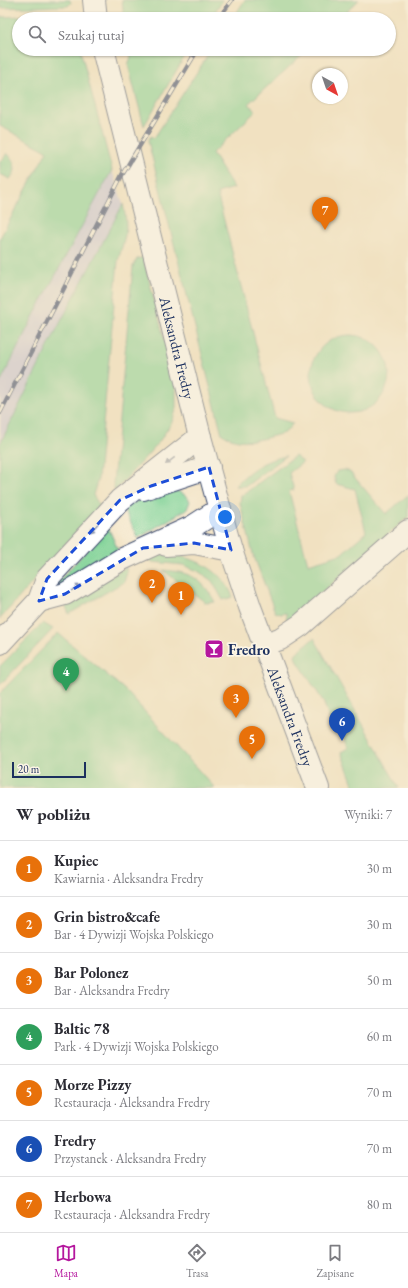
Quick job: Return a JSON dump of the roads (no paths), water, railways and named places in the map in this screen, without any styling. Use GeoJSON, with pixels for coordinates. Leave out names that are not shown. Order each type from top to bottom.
{"type":"FeatureCollection","features":[{"type":"Feature","properties":{"kind":"street"},"geometry":{"type":"LineString","coordinates":[[94,0],[95,12]]}},
{"type":"Feature","properties":{"kind":"street","name":"Aleksandra Fredry"},"geometry":{"type":"LineString","coordinates":[[105,56],[200,437],[231,550],[250,607],[318,788]]}},
{"type":"Feature","properties":{"kind":"street"},"geometry":{"type":"LineString","coordinates":[[0,643],[39,601],[47,579],[120,500],[200,437]]}},
{"type":"Feature","properties":{"kind":"street"},"geometry":{"type":"LineString","coordinates":[[120,500],[151,486],[209,467]]}},
{"type":"Feature","properties":{"kind":"street"},"geometry":{"type":"LineString","coordinates":[[39,601],[65,594],[122,558],[192,527],[220,508]]}},
{"type":"Feature","properties":{"kind":"street"},"geometry":{"type":"LineString","coordinates":[[265,644],[280,639],[301,625],[408,531]]}},
{"type":"Feature","properties":{"kind":"street"},"geometry":{"type":"LineString","coordinates":[[142,548],[194,542],[231,550]]}},
{"type":"Feature","properties":{"kind":"railway"},"geometry":{"type":"LineString","coordinates":[[223,12],[232,0]]}},
{"type":"Feature","properties":{"kind":"railway"},"geometry":{"type":"LineString","coordinates":[[0,413],[122,175],[194,56]]}},
{"type":"Feature","properties":{"kind":"place","name":"Herbowa"},"geometry":{"type":"Point","coordinates":[325,230]}},
{"type":"Feature","properties":{"kind":"place","name":"Grin bistro&cafe"},"geometry":{"type":"Point","coordinates":[152,603]}},
{"type":"Feature","properties":{"kind":"place","name":"Kupiec"},"geometry":{"type":"Point","coordinates":[181,615]}},
{"type":"Feature","properties":{"kind":"place","name":"Fredro"},"geometry":{"type":"Point","coordinates":[214,649]}},
{"type":"Feature","properties":{"kind":"place","name":"Baltic 78"},"geometry":{"type":"Point","coordinates":[66,691]}},
{"type":"Feature","properties":{"kind":"place","name":"Bar Polonez"},"geometry":{"type":"Point","coordinates":[236,718]}},
{"type":"Feature","properties":{"kind":"place","name":"Fredry"},"geometry":{"type":"Point","coordinates":[342,741]}},
{"type":"Feature","properties":{"kind":"place","name":"Morze Pizzy"},"geometry":{"type":"Point","coordinates":[252,759]}}]}
